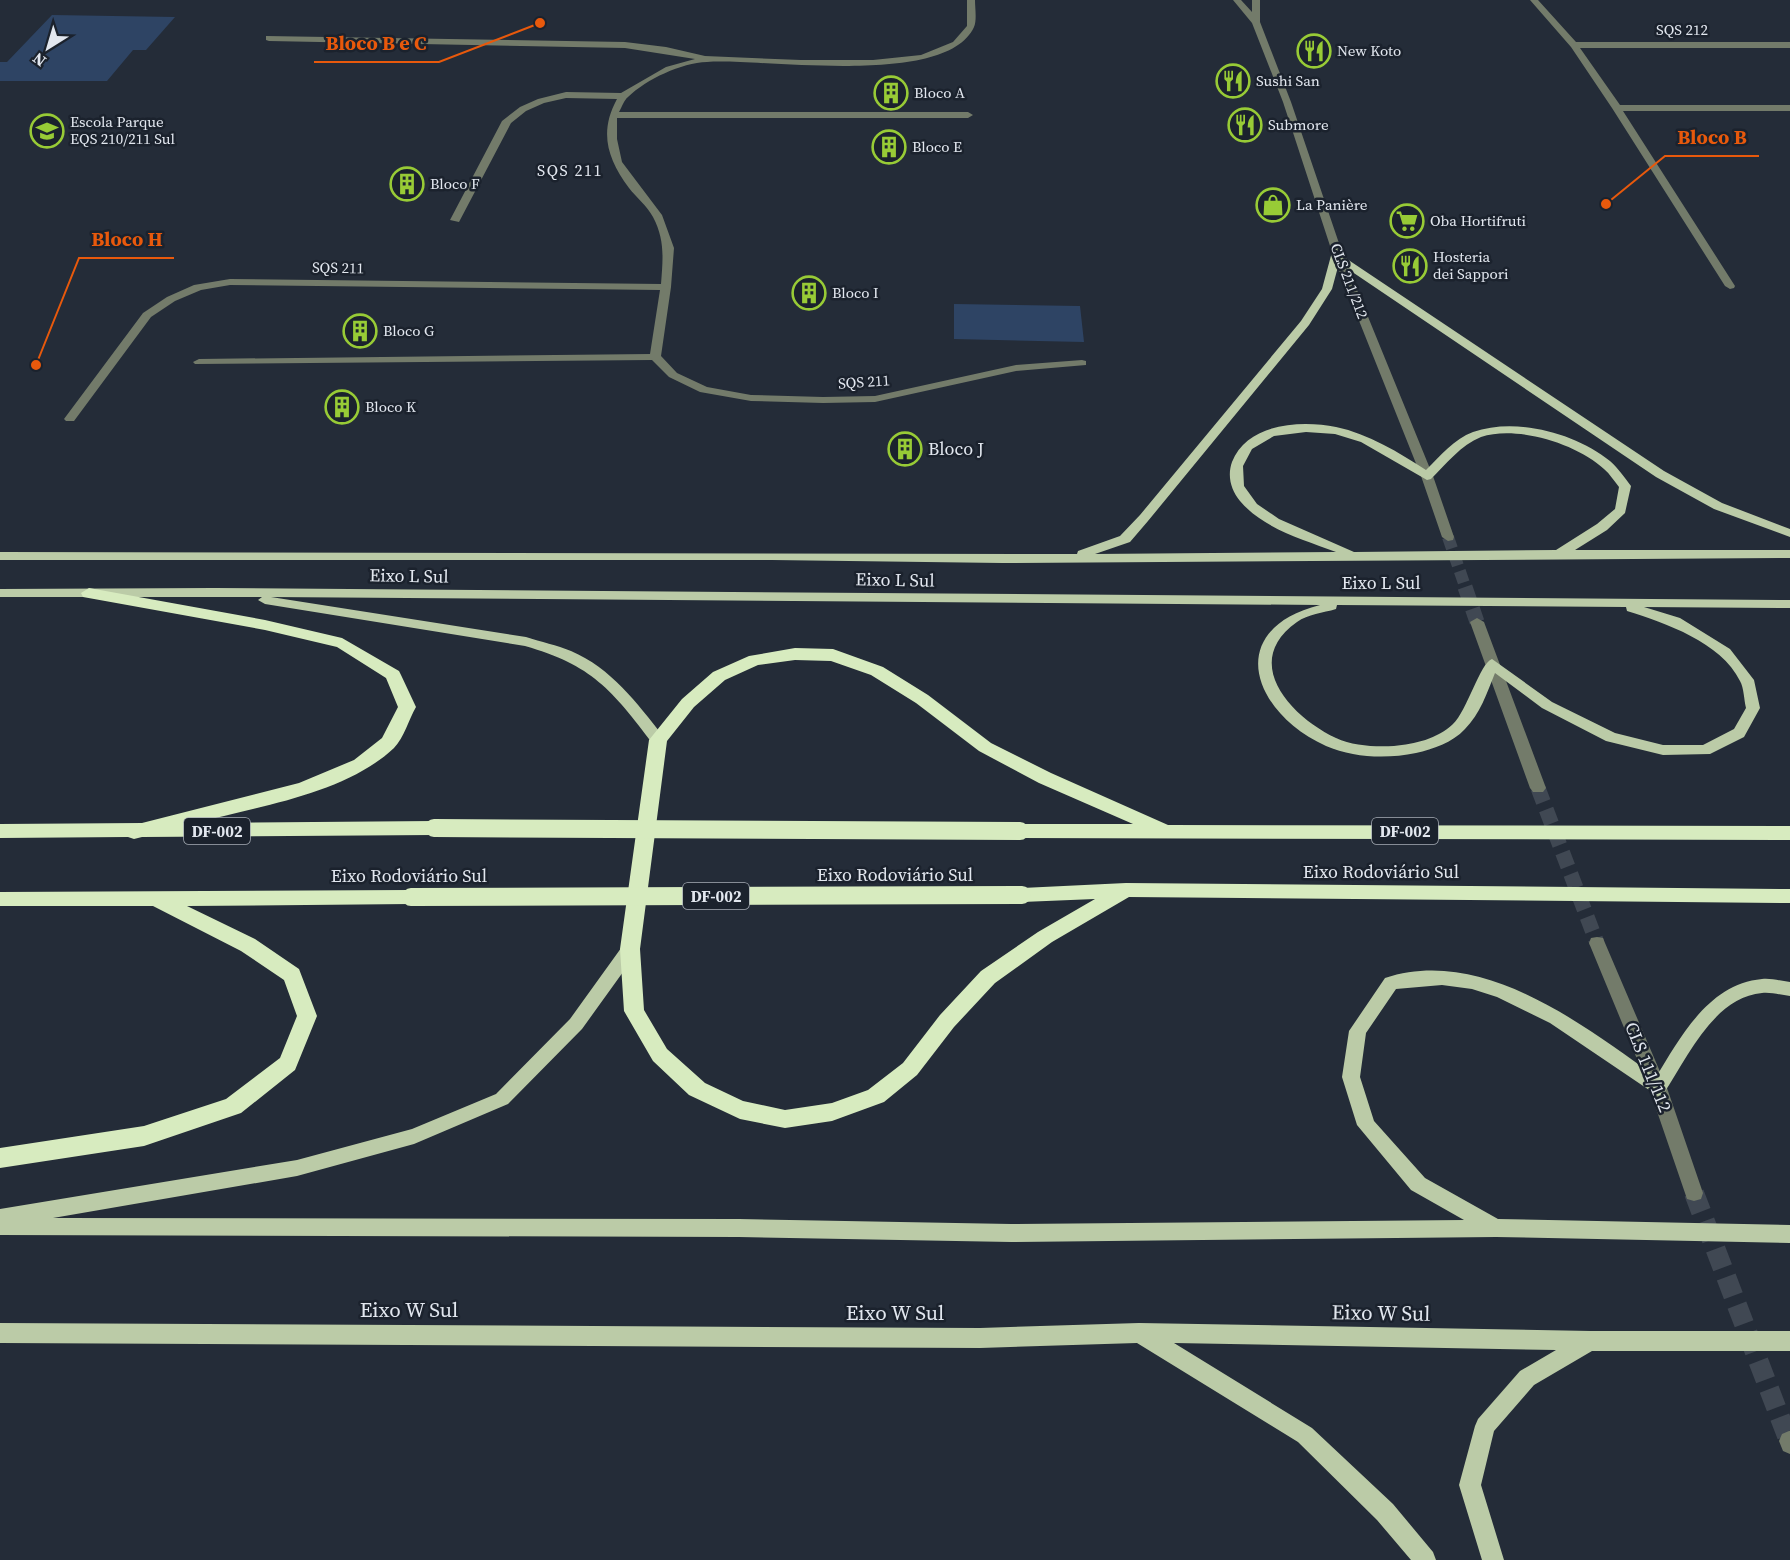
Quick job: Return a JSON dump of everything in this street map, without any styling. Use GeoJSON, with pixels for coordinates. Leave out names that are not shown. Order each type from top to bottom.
{"type":"FeatureCollection","features":[{"type":"Feature","properties":{"kind":"highway"},"geometry":{"type":"LineString","coordinates":[[89,594],[265,625],[342,643],[393,675],[407,707],[389,742],[360,764],[304,788],[134,832]]}},
{"type":"Feature","properties":{"kind":"highway"},"geometry":{"type":"LineString","coordinates":[[1126,890],[1045,937],[988,977],[946,1021],[910,1069],[876,1096],[832,1112],[785,1119],[740,1110],[697,1089],[660,1055],[634,1011],[630,950],[658,740],[688,703],[718,676],[755,660],[795,654],[833,655],[877,671],[913,693],[985,747],[1045,778],[1163,830]]}},
{"type":"Feature","properties":{"kind":"highway","name":"DF-002"},"geometry":{"type":"LineString","coordinates":[[0,831],[134,832],[434,828],[1790,833]]}},
{"type":"Feature","properties":{"kind":"highway","name":"Eixo Rodoviário Sul"},"geometry":{"type":"LineString","coordinates":[[0,899],[1022,895],[1126,890],[1790,896]]}},
{"type":"Feature","properties":{"kind":"highway"},"geometry":{"type":"LineString","coordinates":[[0,1158],[144,1137],[233,1106],[288,1064],[307,1016],[292,975],[248,945],[159,900]]}},
{"type":"Feature","properties":{"kind":"main road"},"geometry":{"type":"LineString","coordinates":[[1072,558],[1125,539],[1144,518],[1305,323],[1327,289],[1338,255],[1660,474],[1718,506],[1790,533]]}},
{"type":"Feature","properties":{"kind":"main road"},"geometry":{"type":"LineString","coordinates":[[1357,555],[1282,525],[1253,507],[1236,486],[1236,463],[1250,445],[1270,432],[1305,428],[1341,432],[1380,446],[1427,476],[1450,452],[1477,435],[1506,431],[1540,434],[1582,448],[1607,465],[1625,486],[1621,510],[1602,527],[1559,554]]}},
{"type":"Feature","properties":{"kind":"main road","name":"Eixo L Sul"},"geometry":{"type":"LineString","coordinates":[[0,556],[1072,558],[1790,554]]}},
{"type":"Feature","properties":{"kind":"main road"},"geometry":{"type":"LineString","coordinates":[[214,592],[526,642],[566,654],[601,674],[627,701],[658,740]]}},
{"type":"Feature","properties":{"kind":"main road","name":"Eixo L Sul"},"geometry":{"type":"LineString","coordinates":[[0,593],[214,592],[1790,604]]}},
{"type":"Feature","properties":{"kind":"main road"},"geometry":{"type":"LineString","coordinates":[[1345,601],[1293,618],[1274,635],[1262,660],[1267,686],[1291,716],[1332,742],[1370,752],[1416,748],[1450,734],[1467,717],[1492,664],[1547,705],[1611,737],[1663,750],[1705,750],[1739,733],[1753,708],[1747,680],[1725,652],[1675,621],[1615,603]]}},
{"type":"Feature","properties":{"kind":"main road"},"geometry":{"type":"LineString","coordinates":[[0,1218],[297,1167],[414,1136],[502,1099],[576,1024],[630,950]]}},
{"type":"Feature","properties":{"kind":"main road"},"geometry":{"type":"LineString","coordinates":[[1496,1228],[1418,1184],[1366,1125],[1351,1077],[1358,1031],[1391,983],[1441,978],[1499,989],[1575,1029],[1658,1088],[1701,1023],[1725,999],[1761,986],[1790,989]]}},
{"type":"Feature","properties":{"kind":"main road"},"geometry":{"type":"LineString","coordinates":[[0,1226],[740,1228],[1011,1233],[1496,1228],[1790,1234]]}},
{"type":"Feature","properties":{"kind":"main road","name":"Eixo W Sul"},"geometry":{"type":"LineString","coordinates":[[0,1333],[980,1338],[1139,1333],[1591,1341],[1790,1341]]}},
{"type":"Feature","properties":{"kind":"main road"},"geometry":{"type":"LineString","coordinates":[[1139,1333],[1305,1435],[1385,1512],[1425,1560]]}},
{"type":"Feature","properties":{"kind":"main road"},"geometry":{"type":"LineString","coordinates":[[1493,1560],[1470,1485],[1485,1426],[1527,1378],[1591,1341]]}},
{"type":"Feature","properties":{"kind":"street"},"geometry":{"type":"LineString","coordinates":[[269,38],[625,45],[666,50],[705,59],[873,63],[923,57],[956,44],[971,26],[971,0]]}},
{"type":"Feature","properties":{"kind":"street","name":"CLS 211/212"},"geometry":{"type":"LineString","coordinates":[[1237,0],[1256,22],[1287,102],[1338,255],[1427,476],[1448,537]]}},
{"type":"Feature","properties":{"kind":"street","name":"CLS 211/212"},"geometry":{"type":"LineString","coordinates":[[1256,0],[1256,22]]}},
{"type":"Feature","properties":{"kind":"street"},"geometry":{"type":"LineString","coordinates":[[1534,0],[1574,45],[1617,108],[1730,286]]}},
{"type":"Feature","properties":{"kind":"street","name":"SQS 212"},"geometry":{"type":"LineString","coordinates":[[1574,45],[1790,45]]}},
{"type":"Feature","properties":{"kind":"street"},"geometry":{"type":"LineString","coordinates":[[199,362],[655,357],[666,287],[669,248],[657,215],[617,162],[612,139],[613,115],[623,96],[642,83],[669,69],[705,59]]}},
{"type":"Feature","properties":{"kind":"street"},"geometry":{"type":"LineString","coordinates":[[455,220],[507,121],[523,109],[541,101],[566,95],[623,96]]}},
{"type":"Feature","properties":{"kind":"street"},"geometry":{"type":"LineString","coordinates":[[1617,108],[1790,108]]}},
{"type":"Feature","properties":{"kind":"street"},"geometry":{"type":"LineString","coordinates":[[613,115],[968,115]]}},
{"type":"Feature","properties":{"kind":"street","name":"SQS 211"},"geometry":{"type":"LineString","coordinates":[[70,419],[147,315],[171,299],[198,287],[230,282],[666,287]]}},
{"type":"Feature","properties":{"kind":"street","name":"SQS 211"},"geometry":{"type":"LineString","coordinates":[[655,357],[673,375],[704,390],[751,398],[823,400],[875,399],[1016,368],[1082,363]]}},
{"type":"Feature","properties":{"kind":"street"},"geometry":{"type":"LineString","coordinates":[[1477,622],[1538,788]]}},
{"type":"Feature","properties":{"kind":"street","name":"CLS 111/112"},"geometry":{"type":"LineString","coordinates":[[1597,943],[1658,1088],[1694,1193]]}},
{"type":"Feature","properties":{"kind":"shaded area"},"geometry":{"type":"Polygon","coordinates":[[[52,15],[175,17],[146,50],[133,50],[107,81],[0,81],[0,62],[7,62],[52,15]]]}},
{"type":"Feature","properties":{"kind":"shaded area"},"geometry":{"type":"Polygon","coordinates":[[[954,304],[1080,306],[1084,342],[954,339],[954,304]]]}},
{"type":"Feature","properties":{"kind":"tunnel"},"geometry":{"type":"LineString","coordinates":[[1448,537],[1466,589]]}},
{"type":"Feature","properties":{"kind":"tunnel"},"geometry":{"type":"LineString","coordinates":[[1465,587],[1477,622]]}},
{"type":"Feature","properties":{"kind":"tunnel"},"geometry":{"type":"LineString","coordinates":[[1538,788],[1597,943]]}},
{"type":"Feature","properties":{"kind":"tunnel"},"geometry":{"type":"LineString","coordinates":[[1694,1193],[1789,1441]]}},
{"type":"Feature","properties":{"kind":"place","name":"Bloco B e C"},"geometry":{"type":"Point","coordinates":[540,23]}},
{"type":"Feature","properties":{"kind":"place","name":"New Koto"},"geometry":{"type":"Point","coordinates":[1314,51]}},
{"type":"Feature","properties":{"kind":"place","name":"Sushi San"},"geometry":{"type":"Point","coordinates":[1233,81]}},
{"type":"Feature","properties":{"kind":"place","name":"Bloco A"},"geometry":{"type":"Point","coordinates":[891,93]}},
{"type":"Feature","properties":{"kind":"place","name":"Submore"},"geometry":{"type":"Point","coordinates":[1245,125]}},
{"type":"Feature","properties":{"kind":"place","name":"Escola Parque EQS 210/211 Sul"},"geometry":{"type":"Point","coordinates":[47,131]}},
{"type":"Feature","properties":{"kind":"place","name":"Bloco E"},"geometry":{"type":"Point","coordinates":[889,147]}},
{"type":"Feature","properties":{"kind":"place","name":"Bloco F"},"geometry":{"type":"Point","coordinates":[407,184]}},
{"type":"Feature","properties":{"kind":"place","name":"Bloco B"},"geometry":{"type":"Point","coordinates":[1606,204]}},
{"type":"Feature","properties":{"kind":"place","name":"La Panière"},"geometry":{"type":"Point","coordinates":[1273,205]}},
{"type":"Feature","properties":{"kind":"place","name":"Oba Hortifruti"},"geometry":{"type":"Point","coordinates":[1407,221]}},
{"type":"Feature","properties":{"kind":"place","name":"Hosteria dei Sappori"},"geometry":{"type":"Point","coordinates":[1410,266]}},
{"type":"Feature","properties":{"kind":"place","name":"Bloco I"},"geometry":{"type":"Point","coordinates":[809,293]}},
{"type":"Feature","properties":{"kind":"place","name":"Bloco G"},"geometry":{"type":"Point","coordinates":[360,331]}},
{"type":"Feature","properties":{"kind":"place","name":"Bloco H"},"geometry":{"type":"Point","coordinates":[36,365]}},
{"type":"Feature","properties":{"kind":"place","name":"Bloco K"},"geometry":{"type":"Point","coordinates":[342,407]}},
{"type":"Feature","properties":{"kind":"place","name":"Bloco J"},"geometry":{"type":"Point","coordinates":[905,449]}},
{"type":"Feature","properties":{"kind":"district","name":"SQS 211"},"geometry":{"type":"Point","coordinates":[570,170]}}]}
